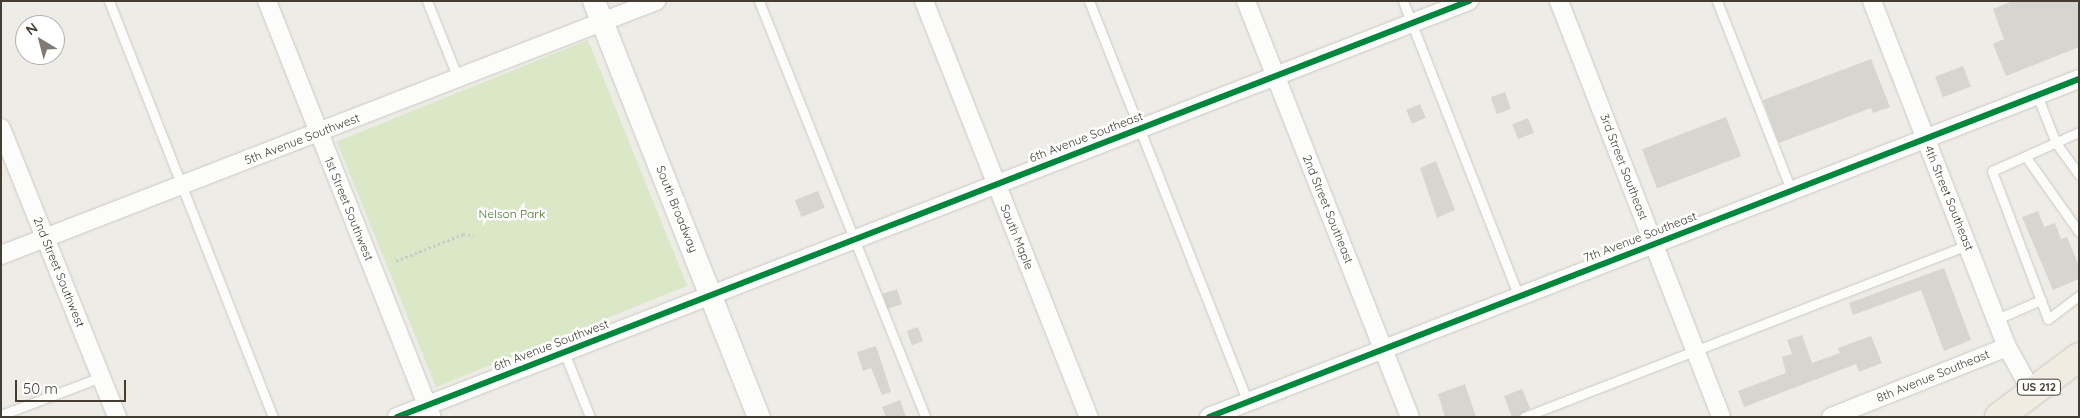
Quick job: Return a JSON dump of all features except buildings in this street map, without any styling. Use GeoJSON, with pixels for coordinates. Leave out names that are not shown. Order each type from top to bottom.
{"type":"FeatureCollection","features":[{"type":"Feature","properties":{"kind":"main road","name":"US 212"},"geometry":{"type":"LineString","coordinates":[[1999,417],[2079,357]]}},
{"type":"Feature","properties":{"kind":"street","name":"1st Street Southwest"},"geometry":{"type":"LineString","coordinates":[[267,1],[430,411]]}},
{"type":"Feature","properties":{"kind":"street","name":"South Broadway"},"geometry":{"type":"LineString","coordinates":[[594,1],[712,294],[759,417]]}},
{"type":"Feature","properties":{"kind":"street","name":"5th Avenue Southwest"},"geometry":{"type":"LineString","coordinates":[[1,255],[656,1]]}},
{"type":"Feature","properties":{"kind":"street","name":"South Maple"},"geometry":{"type":"LineString","coordinates":[[924,1],[1089,417]]}},
{"type":"Feature","properties":{"kind":"street","name":"2nd Street Southeast"},"geometry":{"type":"LineString","coordinates":[[1246,1],[1410,417]]}},
{"type":"Feature","properties":{"kind":"street","name":"6th Avenue Southeast"},"geometry":{"type":"LineString","coordinates":[[712,294],[1469,1]]}},
{"type":"Feature","properties":{"kind":"street","name":"3rd Street Southeast"},"geometry":{"type":"LineString","coordinates":[[1559,1],[1720,417]]}},
{"type":"Feature","properties":{"kind":"street","name":"4th Street Southeast"},"geometry":{"type":"LineString","coordinates":[[1872,1],[2007,347],[2032,392]]}},
{"type":"Feature","properties":{"kind":"street","name":"7th Avenue Southeast"},"geometry":{"type":"LineString","coordinates":[[1209,417],[2079,79]]}},
{"type":"Feature","properties":{"kind":"street","name":"2nd Street Southwest"},"geometry":{"type":"LineString","coordinates":[[1,128],[117,417]]}},
{"type":"Feature","properties":{"kind":"street","name":"6th Avenue Southwest"},"geometry":{"type":"LineString","coordinates":[[398,417],[430,411],[564,352],[712,294]]}},
{"type":"Feature","properties":{"kind":"street","name":"8th Avenue Southeast"},"geometry":{"type":"LineString","coordinates":[[1831,417],[2007,347]]}},
{"type":"Feature","properties":{"kind":"lane"},"geometry":{"type":"LineString","coordinates":[[110,1],[273,417]]}},
{"type":"Feature","properties":{"kind":"lane"},"geometry":{"type":"LineString","coordinates":[[427,1],[458,78]]}},
{"type":"Feature","properties":{"kind":"lane"},"geometry":{"type":"LineString","coordinates":[[759,1],[925,417]]}},
{"type":"Feature","properties":{"kind":"lane"},"geometry":{"type":"LineString","coordinates":[[1089,1],[1248,402]]}},
{"type":"Feature","properties":{"kind":"lane"},"geometry":{"type":"LineString","coordinates":[[1403,1],[1519,296]]}},
{"type":"Feature","properties":{"kind":"lane"},"geometry":{"type":"LineString","coordinates":[[1717,1],[1792,190]]}},
{"type":"Feature","properties":{"kind":"lane"},"geometry":{"type":"LineString","coordinates":[[2037,95],[2056,143],[2079,175]]}},
{"type":"Feature","properties":{"kind":"lane"},"geometry":{"type":"LineString","coordinates":[[2079,132],[1992,171],[2048,319],[2079,296]]}},
{"type":"Feature","properties":{"kind":"lane"},"geometry":{"type":"LineString","coordinates":[[2026,157],[2079,232]]}},
{"type":"Feature","properties":{"kind":"lane"},"geometry":{"type":"LineString","coordinates":[[1524,417],[1967,245]]}},
{"type":"Feature","properties":{"kind":"lane"},"geometry":{"type":"LineString","coordinates":[[1997,319],[2041,300]]}},
{"type":"Feature","properties":{"kind":"lane"},"geometry":{"type":"LineString","coordinates":[[564,352],[590,417]]}},
{"type":"Feature","properties":{"kind":"lane"},"geometry":{"type":"LineString","coordinates":[[1,415],[101,377]]}},
{"type":"Feature","properties":{"kind":"path"},"geometry":{"type":"LineString","coordinates":[[396,261],[463,234],[474,236]]}},
{"type":"Feature","properties":{"kind":"green space","name":"Nelson Park"},"geometry":{"type":"Polygon","coordinates":[[[588,40],[687,286],[436,387],[337,142],[588,40]]]}},
{"type":"Feature","properties":{"kind":"cycle path"},"geometry":{"type":"LineString","coordinates":[[397,417],[1469,1]]}},
{"type":"Feature","properties":{"kind":"cycle path"},"geometry":{"type":"LineString","coordinates":[[1209,417],[2079,79]]}}]}
